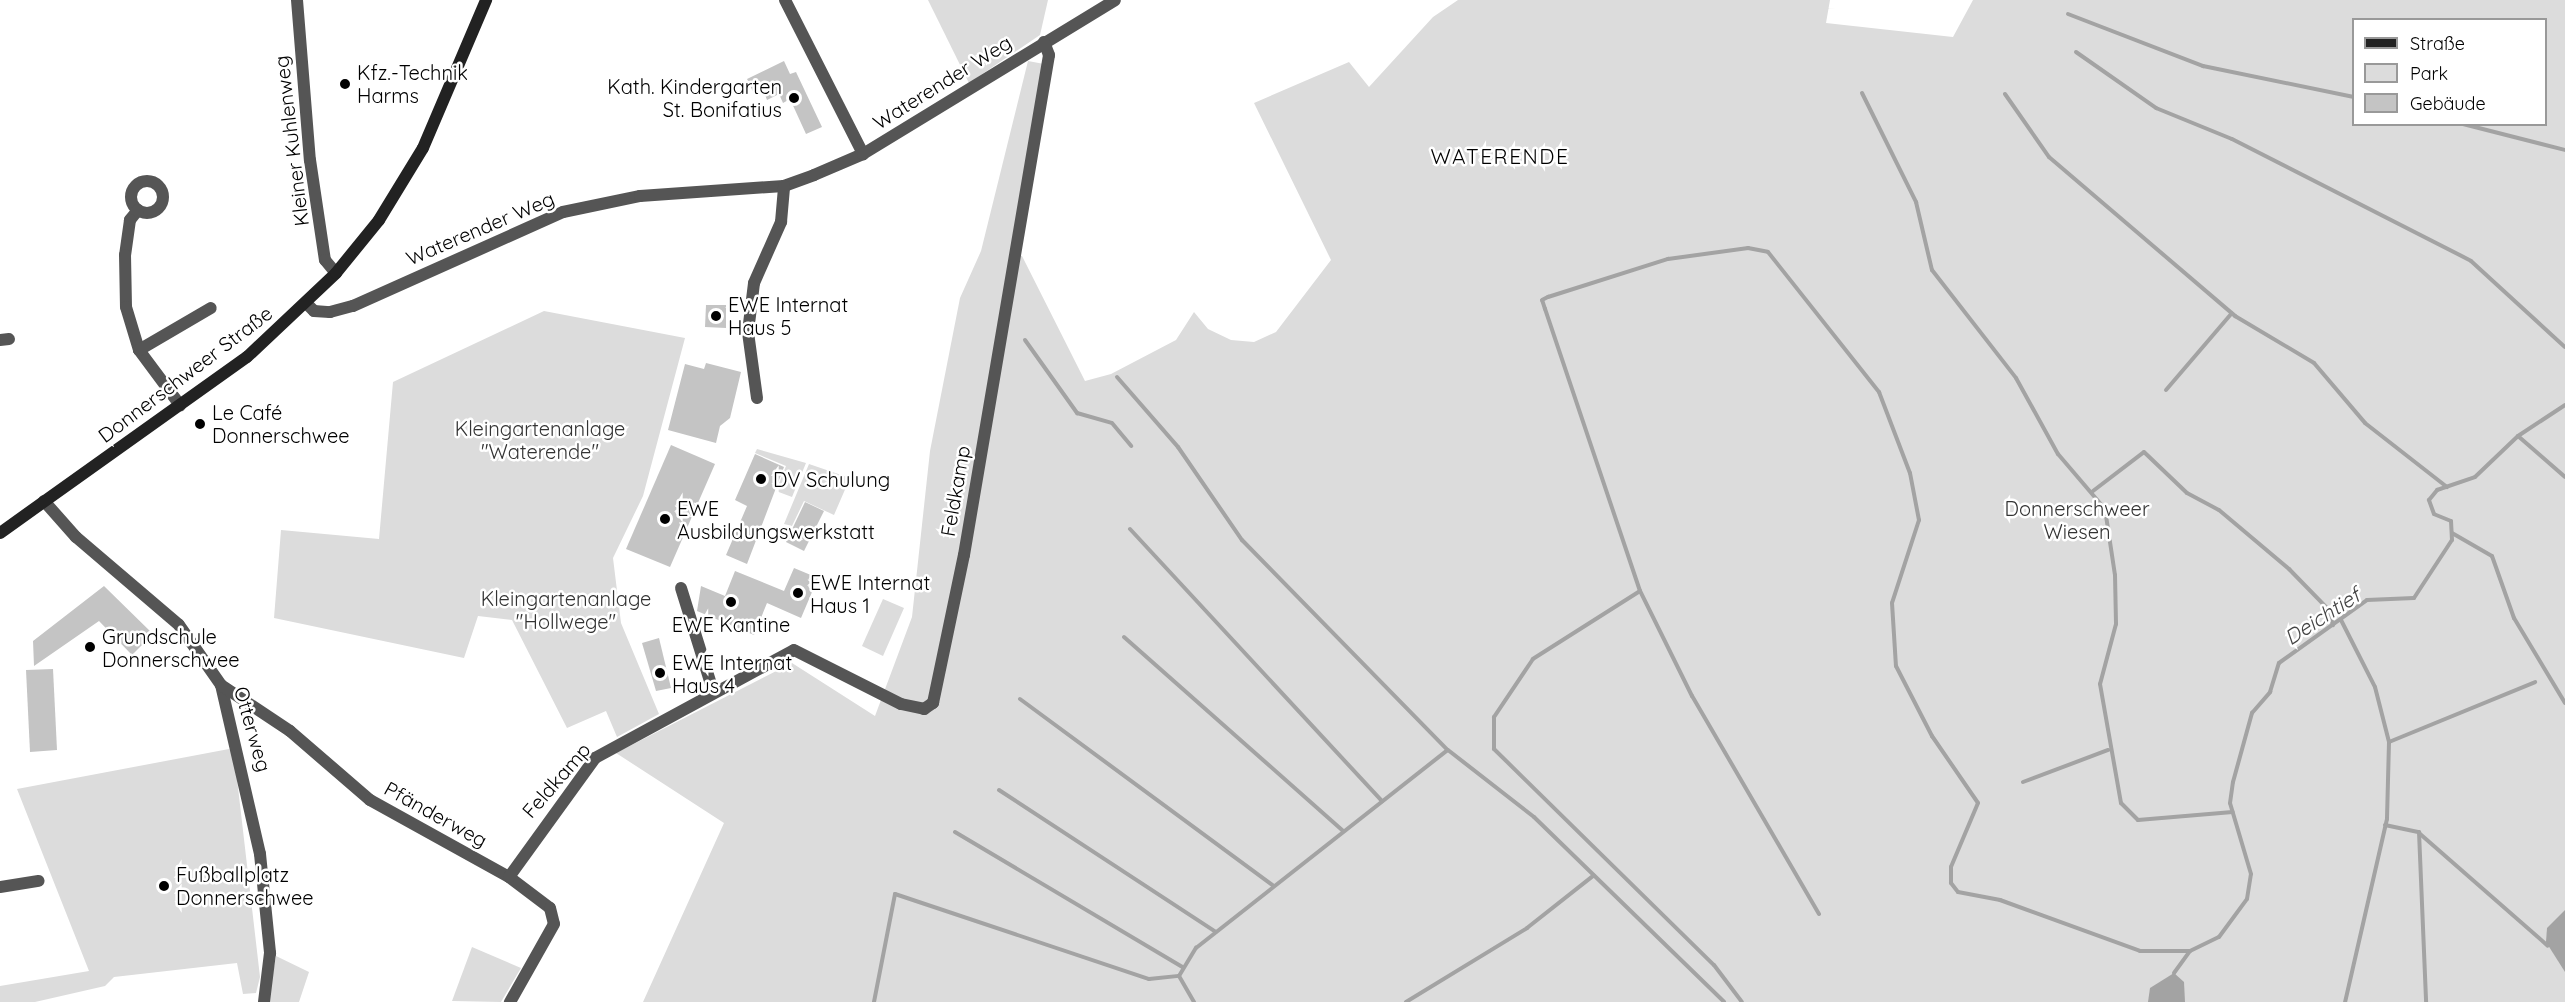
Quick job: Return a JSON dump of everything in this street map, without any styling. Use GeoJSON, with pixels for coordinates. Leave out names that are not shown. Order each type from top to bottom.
{"type":"FeatureCollection","features":[{"type":"Feature","properties":{"kind":"main road","name":"Donnerschweer Straße"},"geometry":{"type":"LineString","coordinates":[[2,528],[180,405],[308,304],[378,220],[423,148],[486,0]]}},
{"type":"Feature","properties":{"kind":"street","name":"Kleiner Kuhlenweg"},"geometry":{"type":"LineString","coordinates":[[297,0],[310,160],[325,260],[336,273]]}},
{"type":"Feature","properties":{"kind":"street"},"geometry":{"type":"LineString","coordinates":[[785,0],[863,154]]}},
{"type":"Feature","properties":{"kind":"street","name":"Waterender Weg"},"geometry":{"type":"LineString","coordinates":[[308,304],[314,311],[330,312],[352,306],[563,212],[640,196],[784,186],[863,154],[1115,0]]}},
{"type":"Feature","properties":{"kind":"street","name":"Feldkamp"},"geometry":{"type":"LineString","coordinates":[[509,877],[558,802],[595,758],[713,691],[794,650],[915,709],[933,703],[939,691],[1049,54],[1044,42]]}},
{"type":"Feature","properties":{"kind":"street"},"geometry":{"type":"LineString","coordinates":[[757,398],[748,332],[754,283],[781,222],[784,186]]}},
{"type":"Feature","properties":{"kind":"street"},"geometry":{"type":"LineString","coordinates":[[138,210],[130,220],[125,255],[126,307],[139,350],[180,405]]}},
{"type":"Feature","properties":{"kind":"street"},"geometry":{"type":"LineString","coordinates":[[139,350],[212,308]]}},
{"type":"Feature","properties":{"kind":"street","name":"Otterweg"},"geometry":{"type":"LineString","coordinates":[[44,501],[76,537],[179,625],[221,685],[260,854],[270,953],[264,1002]]}},
{"type":"Feature","properties":{"kind":"street"},"geometry":{"type":"LineString","coordinates":[[681,588],[713,691]]}},
{"type":"Feature","properties":{"kind":"street","name":"Pfänderweg"},"geometry":{"type":"LineString","coordinates":[[221,685],[290,731],[370,800],[509,877],[550,908],[554,924],[510,1002]]}},
{"type":"Feature","properties":{"kind":"street"},"geometry":{"type":"LineString","coordinates":[[0,887],[39,881]]}},
{"type":"Feature","properties":{"kind":"green space"},"geometry":{"type":"Polygon","coordinates":[[[928,0],[1048,0],[1040,35],[969,83],[928,0]]]}},
{"type":"Feature","properties":{"kind":"green space","name":"Donnerschweer Wiesen"},"geometry":{"type":"Polygon","coordinates":[[[1458,0],[1830,0],[1826,23],[1953,37],[1973,0],[2565,0],[2565,1002],[643,1002],[724,823],[616,753],[792,663],[875,716],[912,617],[930,451],[960,298],[981,251],[1028,61],[1044,64],[1013,254],[1022,256],[1085,381],[1111,374],[1176,340],[1194,312],[1208,329],[1231,340],[1254,342],[1276,332],[1331,260],[1254,103],[1349,62],[1369,87],[1433,17],[1458,0]]]}},
{"type":"Feature","properties":{"kind":"green space"},"geometry":{"type":"Polygon","coordinates":[[[544,311],[685,338],[643,496],[613,558],[621,623],[659,714],[617,737],[606,711],[567,728],[512,620],[478,616],[464,658],[274,618],[281,530],[379,539],[393,382],[544,311]]]}},
{"type":"Feature","properties":{"kind":"green space"},"geometry":{"type":"Polygon","coordinates":[[[757,449],[806,463],[792,497],[776,491],[786,466],[755,453],[757,449]]]}},
{"type":"Feature","properties":{"kind":"green space"},"geometry":{"type":"Polygon","coordinates":[[[809,464],[850,478],[834,515],[804,501],[792,526],[784,524],[809,464]]]}},
{"type":"Feature","properties":{"kind":"green space"},"geometry":{"type":"Polygon","coordinates":[[[883,599],[904,608],[883,656],[862,646],[883,599]]]}},
{"type":"Feature","properties":{"kind":"green space"},"geometry":{"type":"Polygon","coordinates":[[[229,749],[234,753],[260,977],[256,993],[243,994],[237,963],[114,977],[105,986],[35,1002],[0,1002],[0,986],[89,971],[17,789],[229,749]]]}},
{"type":"Feature","properties":{"kind":"green space"},"geometry":{"type":"Polygon","coordinates":[[[472,947],[521,968],[501,1002],[452,1001],[472,947]]]}},
{"type":"Feature","properties":{"kind":"green space"},"geometry":{"type":"Polygon","coordinates":[[[276,956],[309,972],[299,1002],[268,1002],[276,956]]]}},
{"type":"Feature","properties":{"kind":"shaded area"},"geometry":{"type":"Polygon","coordinates":[[[2565,910],[2565,972],[2546,942],[2547,928],[2565,910]]]}},
{"type":"Feature","properties":{"kind":"shaded area"},"geometry":{"type":"Polygon","coordinates":[[[2174,973],[2184,982],[2185,1002],[2148,1002],[2150,988],[2174,973]]]}},
{"type":"Feature","properties":{"kind":"building","name":"Kath. Kindergarten St. Bonifatius"},"geometry":{"type":"Polygon","coordinates":[[[784,61],[790,74],[796,72],[822,127],[806,134],[790,99],[783,103],[779,94],[767,100],[764,92],[755,96],[747,79],[784,61]]]}},
{"type":"Feature","properties":{"kind":"building","name":"EWE Internat Haus 5"},"geometry":{"type":"Polygon","coordinates":[[[706,305],[726,305],[726,328],[705,327],[706,305]]]}},
{"type":"Feature","properties":{"kind":"building"},"geometry":{"type":"Polygon","coordinates":[[[706,363],[741,372],[730,418],[720,426],[716,443],[668,430],[685,364],[704,369],[706,363]]]}},
{"type":"Feature","properties":{"kind":"building","name":"EWE Ausbildungswerkstatt"},"geometry":{"type":"Polygon","coordinates":[[[671,445],[715,464],[670,567],[626,549],[671,445]]]}},
{"type":"Feature","properties":{"kind":"building"},"geometry":{"type":"Polygon","coordinates":[[[755,454],[784,467],[747,564],[726,555],[747,506],[735,500],[755,454]]]}},
{"type":"Feature","properties":{"kind":"building"},"geometry":{"type":"Polygon","coordinates":[[[805,502],[824,511],[804,551],[786,542],[805,502]]]}},
{"type":"Feature","properties":{"kind":"building","name":"EWE Kantine"},"geometry":{"type":"Polygon","coordinates":[[[794,568],[818,578],[801,618],[767,603],[754,635],[697,611],[701,586],[725,596],[735,571],[784,591],[794,568]]]}},
{"type":"Feature","properties":{"kind":"building","name":"Grundschule Donnerschwee"},"geometry":{"type":"Polygon","coordinates":[[[104,586],[153,634],[132,655],[99,621],[34,666],[33,641],[104,586]]]}},
{"type":"Feature","properties":{"kind":"building","name":"EWE Internat Haus 4"},"geometry":{"type":"Polygon","coordinates":[[[659,638],[671,688],[656,691],[642,643],[659,638]]]}},
{"type":"Feature","properties":{"kind":"building","name":"Grundschule Donnerschwee"},"geometry":{"type":"Polygon","coordinates":[[[53,669],[57,750],[30,752],[26,670],[53,669]]]}},
{"type":"Feature","properties":{"kind":"waterway"},"geometry":{"type":"LineString","coordinates":[[2068,14],[2203,66],[2352,97]]}},
{"type":"Feature","properties":{"kind":"waterway"},"geometry":{"type":"LineString","coordinates":[[2076,52],[2156,108],[2232,139],[2471,261],[2565,347]]}},
{"type":"Feature","properties":{"kind":"waterway"},"geometry":{"type":"LineString","coordinates":[[1862,93],[1916,202],[1932,270],[2016,378],[2058,454],[2105,509],[2115,575],[2116,624],[2100,684],[2121,803],[2138,820],[2233,812]]}},
{"type":"Feature","properties":{"kind":"waterway"},"geometry":{"type":"LineString","coordinates":[[2005,94],[2049,157],[2235,316],[2314,363],[2365,423],[2447,487]]}},
{"type":"Feature","properties":{"kind":"waterway"},"geometry":{"type":"LineString","coordinates":[[2471,126],[2565,150]]}},
{"type":"Feature","properties":{"kind":"waterway"},"geometry":{"type":"LineString","coordinates":[[1819,914],[1692,696],[1640,591],[1542,300],[1548,297],[1668,259],[1748,248],[1768,252],[1879,392],[1910,473],[1919,520],[1892,603],[1896,666],[1932,736],[1978,803],[1951,867],[1951,883],[1958,892],[2000,900],[2140,951],[2190,951]]}},
{"type":"Feature","properties":{"kind":"waterway"},"geometry":{"type":"LineString","coordinates":[[2166,390],[2232,313]]}},
{"type":"Feature","properties":{"kind":"waterway"},"geometry":{"type":"LineString","coordinates":[[1025,340],[1077,413],[1112,423],[1131,446]]}},
{"type":"Feature","properties":{"kind":"waterway"},"geometry":{"type":"LineString","coordinates":[[1117,377],[1178,447],[1242,540],[1448,750],[1534,817],[1724,1002]]}},
{"type":"Feature","properties":{"kind":"waterway","name":"Deichtief"},"geometry":{"type":"LineString","coordinates":[[2174,973],[2190,951],[2219,937],[2247,899],[2251,874],[2230,803],[2233,782],[2252,713],[2270,692],[2279,663],[2367,600],[2414,598],[2452,540],[2451,521],[2434,514],[2429,500],[2437,490],[2475,477],[2518,436],[2565,405]]}},
{"type":"Feature","properties":{"kind":"waterway"},"geometry":{"type":"LineString","coordinates":[[2518,436],[2565,477]]}},
{"type":"Feature","properties":{"kind":"waterway"},"geometry":{"type":"LineString","coordinates":[[2093,491],[2144,452],[2187,493],[2219,510],[2289,569],[2328,609],[2333,625]]}},
{"type":"Feature","properties":{"kind":"waterway"},"geometry":{"type":"LineString","coordinates":[[1130,529],[1382,801]]}},
{"type":"Feature","properties":{"kind":"waterway"},"geometry":{"type":"LineString","coordinates":[[2452,533],[2492,556],[2514,618],[2565,703]]}},
{"type":"Feature","properties":{"kind":"waterway"},"geometry":{"type":"LineString","coordinates":[[1640,591],[1533,659],[1494,717],[1494,749],[1714,965],[1742,1002]]}},
{"type":"Feature","properties":{"kind":"waterway"},"geometry":{"type":"LineString","coordinates":[[2341,620],[2375,687],[2389,742],[2387,819],[2345,1002]]}},
{"type":"Feature","properties":{"kind":"waterway"},"geometry":{"type":"LineString","coordinates":[[1124,637],[1343,831]]}},
{"type":"Feature","properties":{"kind":"waterway"},"geometry":{"type":"LineString","coordinates":[[2389,742],[2535,682]]}},
{"type":"Feature","properties":{"kind":"waterway"},"geometry":{"type":"LineString","coordinates":[[1020,699],[1274,886]]}},
{"type":"Feature","properties":{"kind":"waterway"},"geometry":{"type":"LineString","coordinates":[[1179,976],[1196,948],[1448,750]]}},
{"type":"Feature","properties":{"kind":"waterway"},"geometry":{"type":"LineString","coordinates":[[2023,782],[2108,750]]}},
{"type":"Feature","properties":{"kind":"waterway"},"geometry":{"type":"LineString","coordinates":[[999,790],[1216,932]]}},
{"type":"Feature","properties":{"kind":"waterway"},"geometry":{"type":"LineString","coordinates":[[2385,825],[2419,832],[2426,1002]]}},
{"type":"Feature","properties":{"kind":"waterway"},"geometry":{"type":"LineString","coordinates":[[955,832],[1182,967]]}},
{"type":"Feature","properties":{"kind":"waterway"},"geometry":{"type":"LineString","coordinates":[[2419,833],[2548,946]]}},
{"type":"Feature","properties":{"kind":"waterway"},"geometry":{"type":"LineString","coordinates":[[1406,1002],[1527,928],[1594,875]]}},
{"type":"Feature","properties":{"kind":"waterway"},"geometry":{"type":"LineString","coordinates":[[874,1002],[895,894],[1149,979],[1179,976],[1194,1002]]}},
{"type":"Feature","properties":{"kind":"place","name":"Kfz.-Technik Harms"},"geometry":{"type":"Point","coordinates":[345,84]}},
{"type":"Feature","properties":{"kind":"place","name":"Kath. Kindergarten St. Bonifatius"},"geometry":{"type":"Point","coordinates":[794,98]}},
{"type":"Feature","properties":{"kind":"place","name":"EWE Internat Haus 5"},"geometry":{"type":"Point","coordinates":[716,316]}},
{"type":"Feature","properties":{"kind":"place","name":"Le Café Donnerschwee"},"geometry":{"type":"Point","coordinates":[200,424]}},
{"type":"Feature","properties":{"kind":"place","name":"DV Schulung"},"geometry":{"type":"Point","coordinates":[761,479]}},
{"type":"Feature","properties":{"kind":"place","name":"EWE Ausbildungswerkstatt"},"geometry":{"type":"Point","coordinates":[665,519]}},
{"type":"Feature","properties":{"kind":"place","name":"EWE Internat Haus 1"},"geometry":{"type":"Point","coordinates":[798,593]}},
{"type":"Feature","properties":{"kind":"place","name":"EWE Kantine"},"geometry":{"type":"Point","coordinates":[731,602]}},
{"type":"Feature","properties":{"kind":"place","name":"Grundschule Donnerschwee"},"geometry":{"type":"Point","coordinates":[90,647]}},
{"type":"Feature","properties":{"kind":"place","name":"EWE Internat Haus 4"},"geometry":{"type":"Point","coordinates":[660,673]}},
{"type":"Feature","properties":{"kind":"place","name":"Fußballplatz Donnerschwee"},"geometry":{"type":"Point","coordinates":[164,886]}},
{"type":"Feature","properties":{"kind":"district","name":"WATERENDE"},"geometry":{"type":"Point","coordinates":[1500,156]}},
{"type":"Feature","properties":{"kind":"park label","name":"Kleingartenanlage \"Waterende\""},"geometry":{"type":"Point","coordinates":[540,440]}},
{"type":"Feature","properties":{"kind":"park label","name":"Kleingartenanlage \"Hollwege\""},"geometry":{"type":"Point","coordinates":[566,610]}}]}
